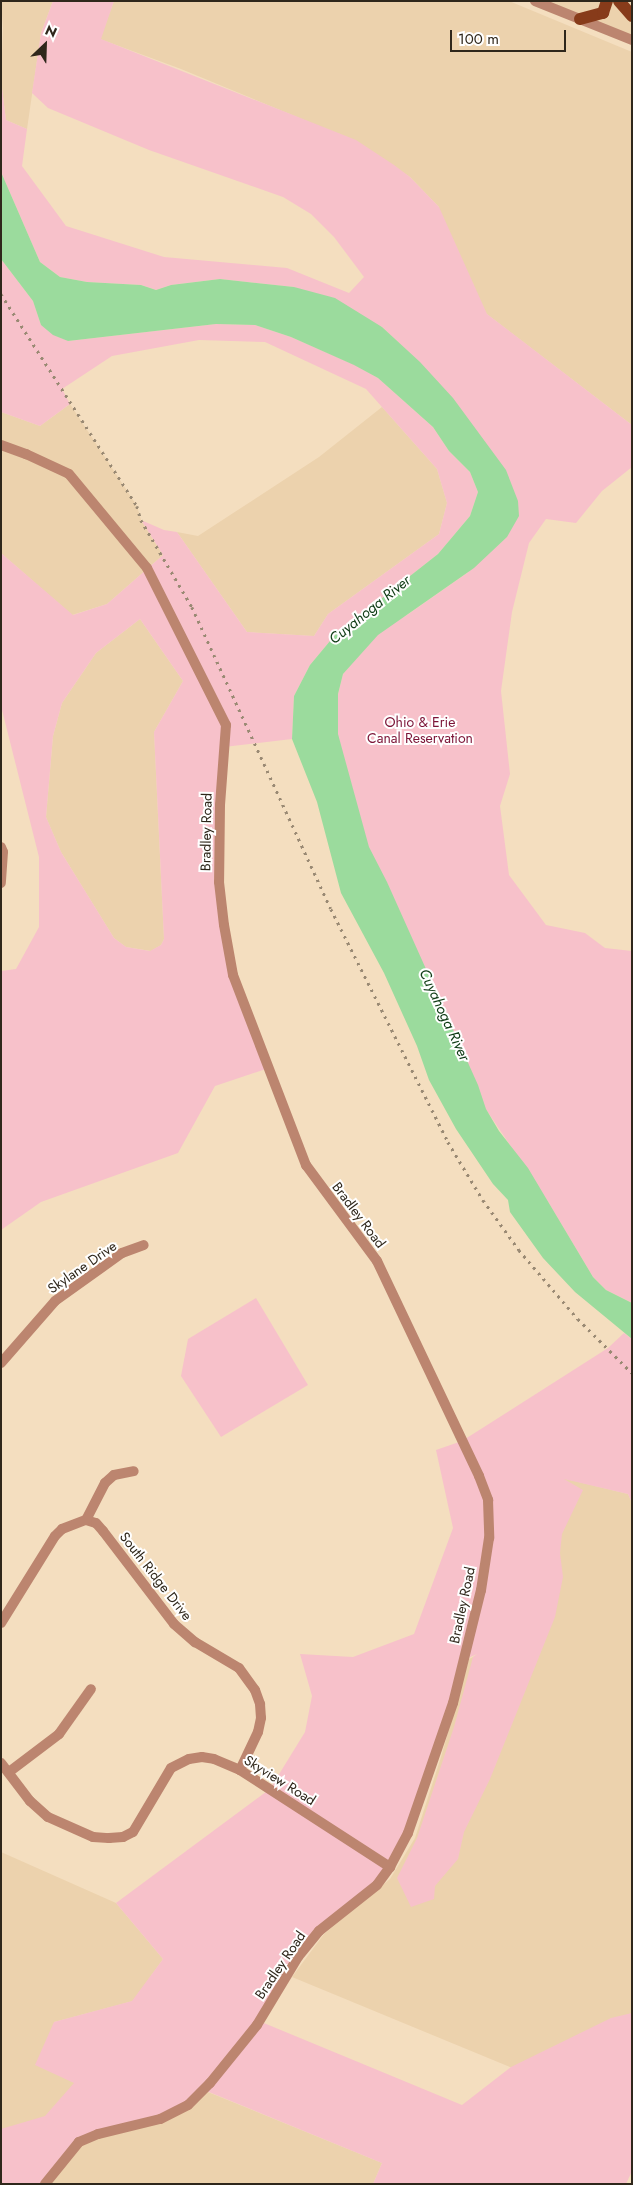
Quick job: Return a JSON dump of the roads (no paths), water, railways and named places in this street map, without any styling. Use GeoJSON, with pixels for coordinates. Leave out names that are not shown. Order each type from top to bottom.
{"type":"FeatureCollection","features":[{"type":"Feature","properties":{"kind":"main road"},"geometry":{"type":"LineString","coordinates":[[580,19],[604,13],[607,1]]}},
{"type":"Feature","properties":{"kind":"main road"},"geometry":{"type":"LineString","coordinates":[[619,1],[632,16]]}},
{"type":"Feature","properties":{"kind":"street"},"geometry":{"type":"LineString","coordinates":[[535,1],[632,40]]}},
{"type":"Feature","properties":{"kind":"street","name":"Bradley Road"},"geometry":{"type":"LineString","coordinates":[[1,445],[26,454],[69,474],[147,568],[226,725],[220,805],[219,882],[224,925],[233,974],[306,1165],[377,1261],[479,1476],[488,1500],[489,1538],[481,1590],[453,1703],[408,1833],[390,1867],[377,1885],[319,1931],[298,1957],[259,2021],[210,2083],[188,2105],[160,2119],[98,2134],[80,2142],[44,2184]]}},
{"type":"Feature","properties":{"kind":"street"},"geometry":{"type":"LineString","coordinates":[[1,847],[4,852],[1,883]]}},
{"type":"Feature","properties":{"kind":"street","name":"Skylane Drive"},"geometry":{"type":"LineString","coordinates":[[1,1363],[55,1301],[122,1253],[144,1245]]}},
{"type":"Feature","properties":{"kind":"street"},"geometry":{"type":"LineString","coordinates":[[1,1623],[55,1536],[62,1529],[86,1520],[105,1483],[114,1476],[134,1471]]}},
{"type":"Feature","properties":{"kind":"street","name":"South Ridge Drive"},"geometry":{"type":"LineString","coordinates":[[86,1520],[103,1531],[174,1624],[194,1642],[239,1668],[255,1690],[260,1704],[258,1732],[240,1770]]}},
{"type":"Feature","properties":{"kind":"street"},"geometry":{"type":"LineString","coordinates":[[9,1772],[59,1734],[90,1689]]}},
{"type":"Feature","properties":{"kind":"street","name":"Skyview Road"},"geometry":{"type":"LineString","coordinates":[[1,1762],[30,1800],[48,1817],[93,1837],[109,1838],[123,1837],[133,1832],[145,1816],[165,1777],[179,1763],[202,1757],[214,1759],[240,1770],[390,1867]]}},
{"type":"Feature","properties":{"kind":"water","name":"Cuyahoga River"},"geometry":{"type":"Polygon","coordinates":[[[1,172],[40,262],[60,277],[87,282],[141,285],[156,290],[171,285],[220,279],[294,287],[335,298],[382,327],[420,362],[453,398],[506,470],[518,501],[519,516],[507,537],[474,568],[378,635],[343,674],[338,694],[338,734],[369,847],[387,882],[478,1085],[486,1109],[499,1131],[528,1168],[593,1277],[606,1290],[632,1303],[632,1339],[575,1292],[543,1258],[510,1212],[508,1200],[493,1184],[456,1129],[429,1080],[417,1046],[384,973],[341,893],[317,802],[292,739],[294,696],[310,665],[335,635],[438,554],[470,516],[478,492],[470,472],[449,451],[433,427],[378,378],[354,365],[291,337],[255,325],[216,324],[68,341],[53,335],[41,325],[33,301],[1,259],[1,172]]]}},
{"type":"Feature","properties":{"kind":"railway"},"geometry":{"type":"LineString","coordinates":[[1,294],[137,506],[141,520],[192,607],[331,909],[448,1142],[483,1200],[519,1250],[578,1319],[632,1373]]}},
{"type":"Feature","properties":{"kind":"park label","name":"Ohio & Erie Canal Reservation"},"geometry":{"type":"Point","coordinates":[420,730]}}]}
